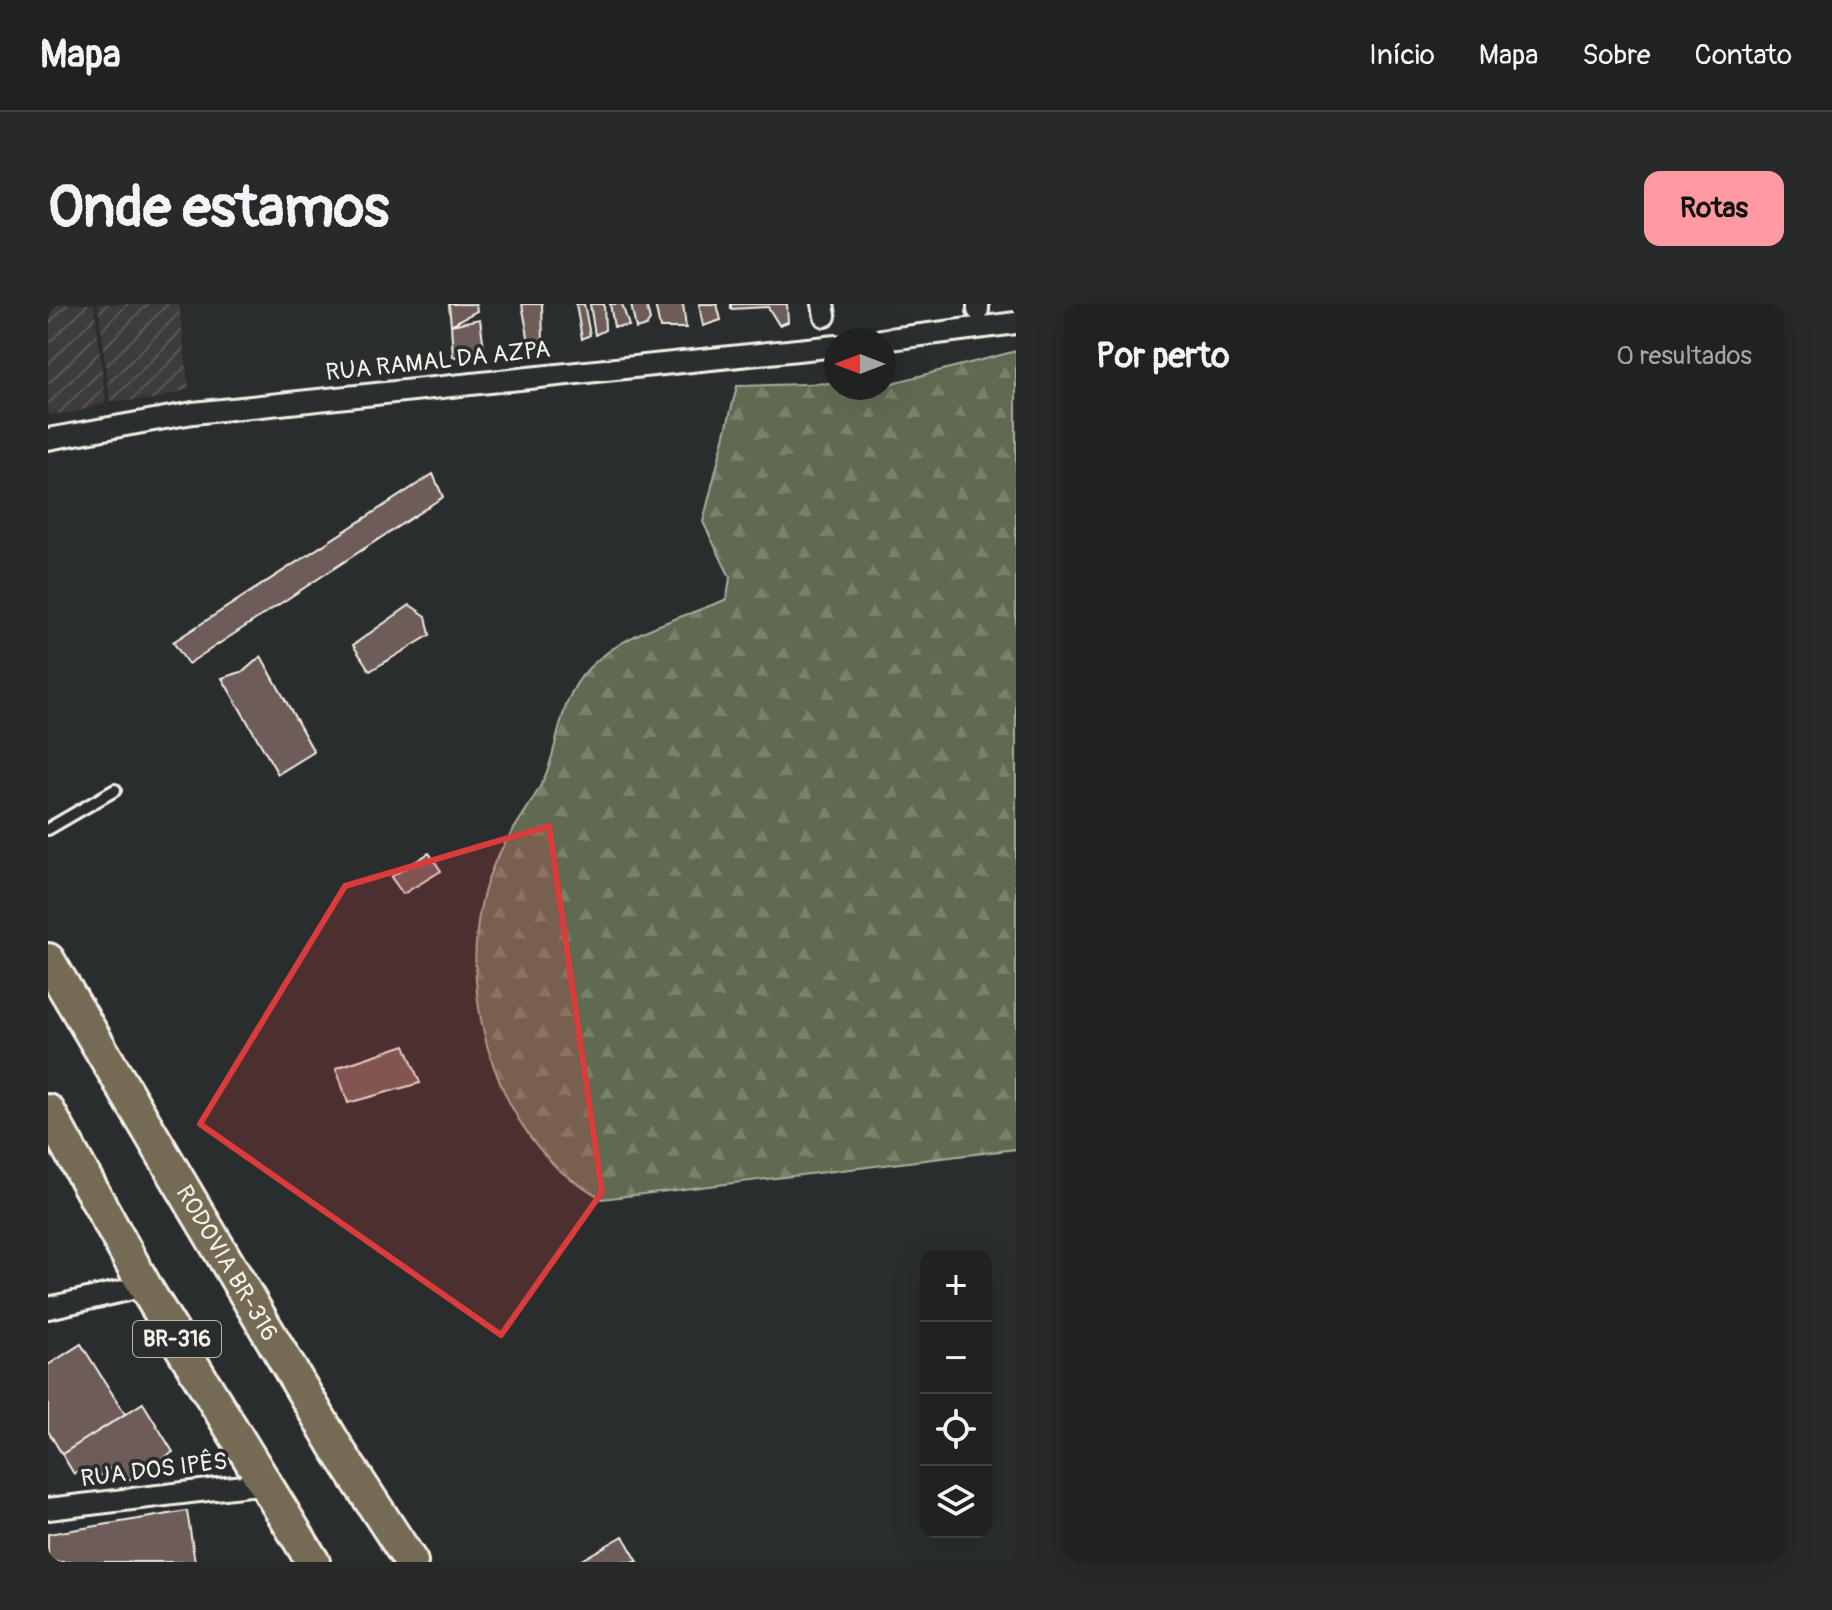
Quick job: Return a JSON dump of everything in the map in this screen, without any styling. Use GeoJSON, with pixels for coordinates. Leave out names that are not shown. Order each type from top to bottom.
{"type":"FeatureCollection","features":[{"type":"Feature","properties":{"kind":"highway","name":"RODOVIA BR-316"},"geometry":{"type":"LineString","coordinates":[[48,960],[338,1450],[411,1562]]}},
{"type":"Feature","properties":{"kind":"highway","name":"BR-316"},"geometry":{"type":"LineString","coordinates":[[48,1111],[145,1286],[313,1562]]}},
{"type":"Feature","properties":{"kind":"street"},"geometry":{"type":"LineString","coordinates":[[896,338],[1016,323]]}},
{"type":"Feature","properties":{"kind":"street","name":"RUA RAMAL DA AZPA"},"geometry":{"type":"LineString","coordinates":[[48,439],[193,413],[824,347]]}},
{"type":"Feature","properties":{"kind":"street"},"geometry":{"type":"LineString","coordinates":[[48,1308],[145,1286]]}},
{"type":"Feature","properties":{"kind":"street","name":"RUA DOS IPÊS"},"geometry":{"type":"LineString","coordinates":[[48,1509],[267,1483]]}},
{"type":"Feature","properties":{"kind":"lane"},"geometry":{"type":"LineString","coordinates":[[48,829],[115,790]]}},
{"type":"Feature","properties":{"kind":"highlighted area"},"geometry":{"type":"Polygon","coordinates":[[[549,826],[602,1192],[501,1335],[200,1124],[345,886],[549,826]]]}},
{"type":"Feature","properties":{"kind":"shaded area"},"geometry":{"type":"Polygon","coordinates":[[[48,304],[94,304],[106,403],[72,413],[48,414],[48,304]]]}},
{"type":"Feature","properties":{"kind":"shaded area"},"geometry":{"type":"Polygon","coordinates":[[[98,304],[179,304],[189,389],[153,400],[110,401],[98,304]]]}},
{"type":"Feature","properties":{"kind":"green space"},"geometry":{"type":"Polygon","coordinates":[[[1016,351],[1016,1149],[602,1199],[557,1168],[531,1138],[510,1103],[493,1065],[482,1025],[476,983],[476,941],[482,901],[494,864],[543,781],[567,704],[588,669],[635,635],[727,599],[730,577],[703,522],[737,386],[824,383],[824,400],[896,400],[896,382],[1016,351]]]}},
{"type":"Feature","properties":{"kind":"building"},"geometry":{"type":"Polygon","coordinates":[[[449,304],[476,304],[477,311],[451,325],[449,304]]]}},
{"type":"Feature","properties":{"kind":"building"},"geometry":{"type":"Polygon","coordinates":[[[522,304],[542,304],[543,343],[529,342],[522,304]]]}},
{"type":"Feature","properties":{"kind":"building"},"geometry":{"type":"Polygon","coordinates":[[[576,304],[584,304],[590,335],[582,339],[576,304]]]}},
{"type":"Feature","properties":{"kind":"building"},"geometry":{"type":"Polygon","coordinates":[[[590,304],[604,304],[605,330],[595,335],[590,304]]]}},
{"type":"Feature","properties":{"kind":"building"},"geometry":{"type":"Polygon","coordinates":[[[610,304],[622,304],[629,326],[614,327],[610,304]]]}},
{"type":"Feature","properties":{"kind":"building"},"geometry":{"type":"Polygon","coordinates":[[[631,304],[646,304],[650,320],[646,326],[636,329],[631,304]]]}},
{"type":"Feature","properties":{"kind":"building"},"geometry":{"type":"Polygon","coordinates":[[[655,304],[683,304],[686,328],[660,328],[655,304]]]}},
{"type":"Feature","properties":{"kind":"building"},"geometry":{"type":"Polygon","coordinates":[[[699,304],[717,304],[721,320],[703,326],[699,304]]]}},
{"type":"Feature","properties":{"kind":"building"},"geometry":{"type":"Polygon","coordinates":[[[731,304],[787,304],[788,322],[779,325],[768,307],[731,309],[731,304]]]}},
{"type":"Feature","properties":{"kind":"building"},"geometry":{"type":"Polygon","coordinates":[[[480,319],[485,355],[453,357],[451,325],[480,319]]]}},
{"type":"Feature","properties":{"kind":"building"},"geometry":{"type":"Polygon","coordinates":[[[433,474],[443,497],[188,664],[173,642],[433,474]]]}},
{"type":"Feature","properties":{"kind":"building"},"geometry":{"type":"Polygon","coordinates":[[[410,605],[426,616],[430,635],[370,671],[353,645],[410,605]]]}},
{"type":"Feature","properties":{"kind":"building"},"geometry":{"type":"Polygon","coordinates":[[[261,656],[314,752],[278,774],[222,678],[244,671],[261,656]]]}},
{"type":"Feature","properties":{"kind":"building"},"geometry":{"type":"Polygon","coordinates":[[[429,853],[441,871],[403,894],[391,877],[429,853]]]}},
{"type":"Feature","properties":{"kind":"building"},"geometry":{"type":"Polygon","coordinates":[[[405,1045],[420,1083],[348,1103],[336,1068],[405,1045]]]}},
{"type":"Feature","properties":{"kind":"building"},"geometry":{"type":"Polygon","coordinates":[[[81,1344],[125,1414],[62,1454],[48,1431],[48,1365],[81,1344]]]}},
{"type":"Feature","properties":{"kind":"building"},"geometry":{"type":"Polygon","coordinates":[[[143,1403],[173,1452],[127,1481],[117,1465],[92,1481],[84,1468],[74,1474],[62,1454],[143,1403]]]}},
{"type":"Feature","properties":{"kind":"building"},"geometry":{"type":"Polygon","coordinates":[[[187,1511],[195,1562],[48,1562],[48,1534],[187,1511]]]}},
{"type":"Feature","properties":{"kind":"building"},"geometry":{"type":"Polygon","coordinates":[[[623,1536],[638,1562],[578,1562],[623,1536]]]}}]}
